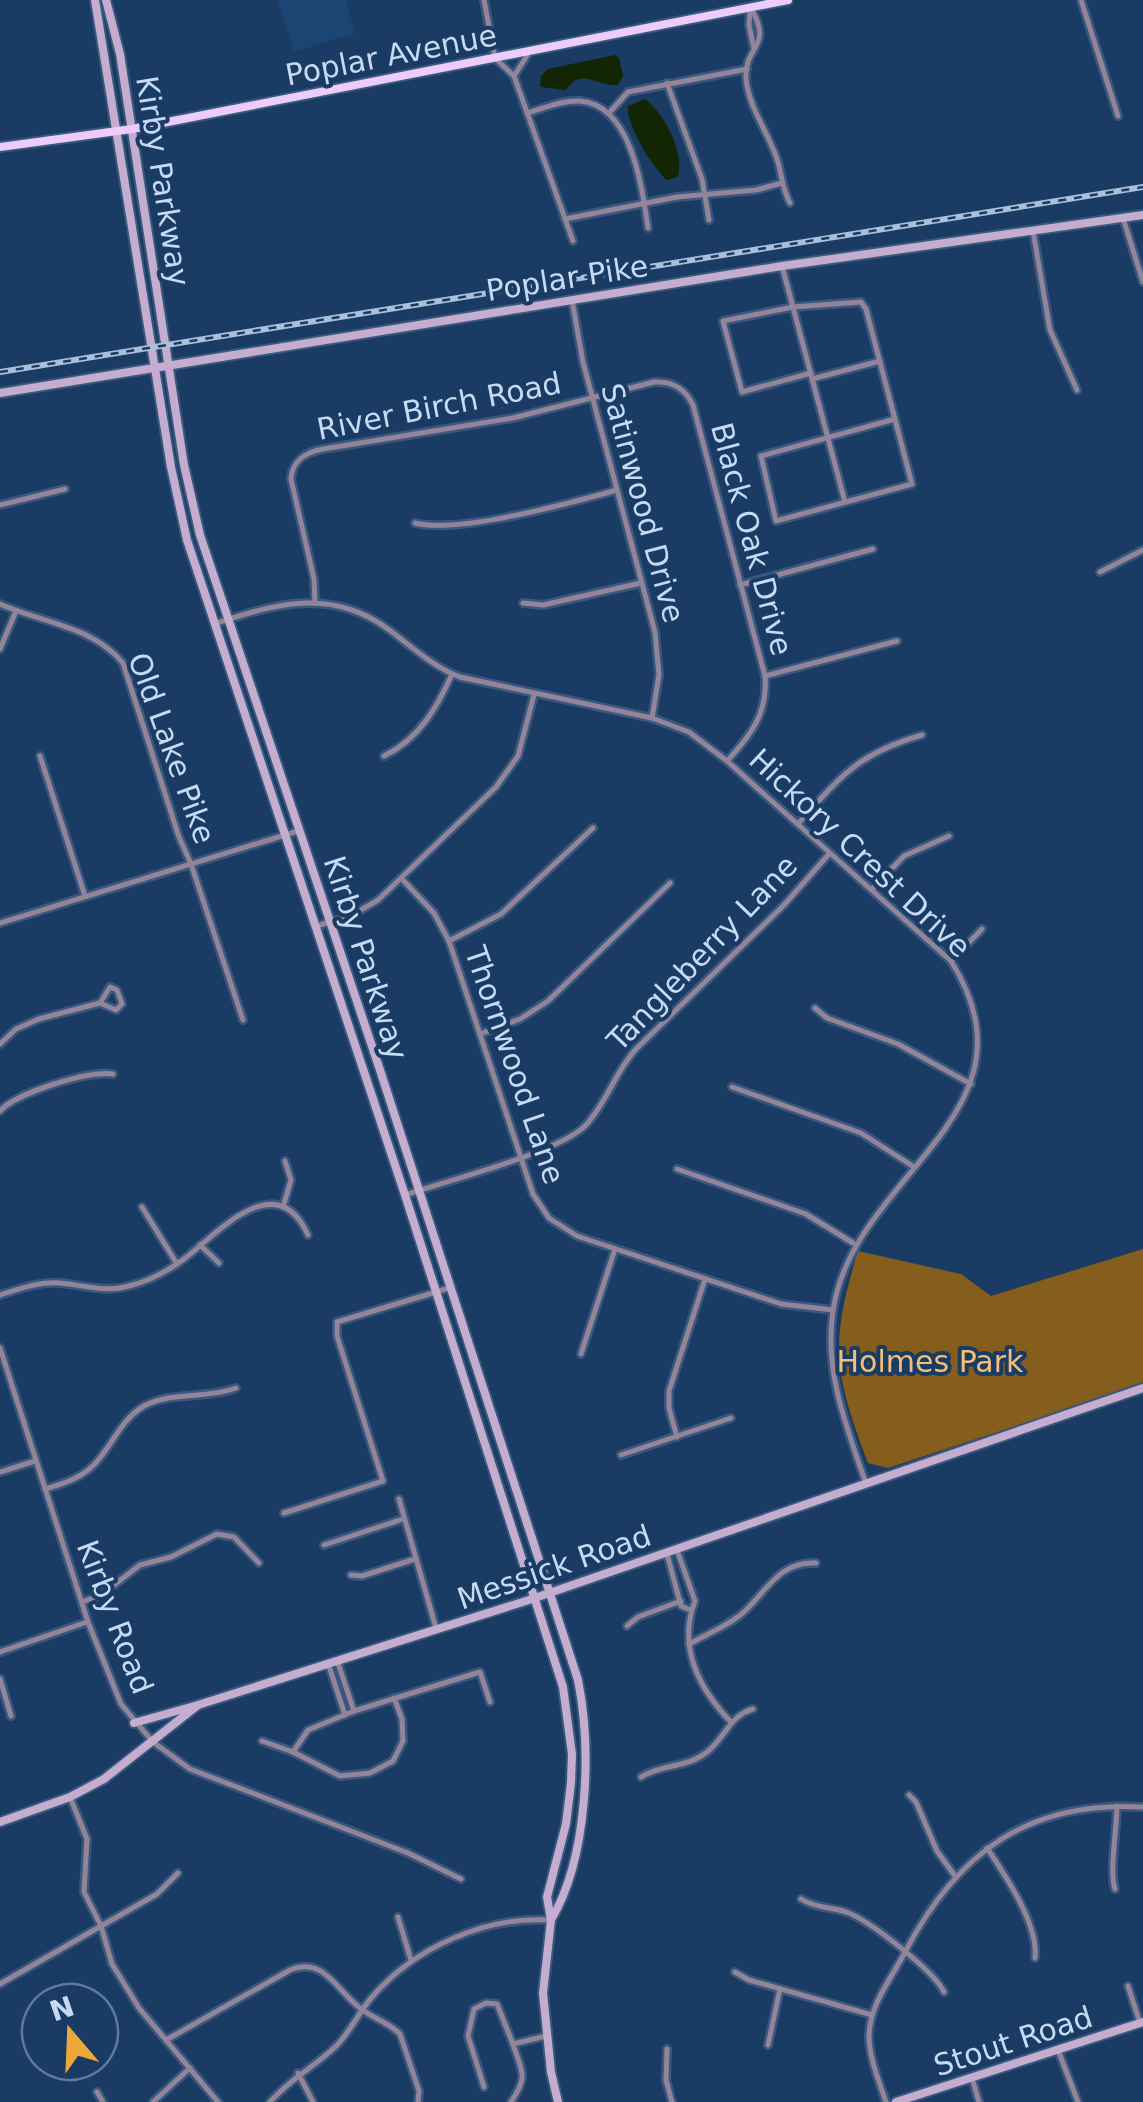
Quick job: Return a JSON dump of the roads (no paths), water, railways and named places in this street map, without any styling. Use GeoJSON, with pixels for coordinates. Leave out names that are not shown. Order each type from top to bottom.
{"type":"FeatureCollection","features":[{"type":"Feature","properties":{"kind":"main road","name":"Kirby Parkway"},"geometry":{"type":"LineString","coordinates":[[95,0],[179,510],[563,1686],[572,1754],[566,1824],[547,1897],[551,1920],[543,1994],[558,2102]]}},
{"type":"Feature","properties":{"kind":"main road","name":"Kirby Parkway"},"geometry":{"type":"LineString","coordinates":[[106,0],[115,28],[192,507],[578,1680],[586,1779],[563,1900],[551,1920]]}},
{"type":"Feature","properties":{"kind":"main road","name":"Poplar Avenue"},"geometry":{"type":"LineString","coordinates":[[0,147],[132,129],[750,4],[788,0]]}},
{"type":"Feature","properties":{"kind":"main road","name":"Poplar Pike"},"geometry":{"type":"LineString","coordinates":[[0,393],[782,266],[1143,215]]}},
{"type":"Feature","properties":{"kind":"main road","name":"Messick Road"},"geometry":{"type":"LineString","coordinates":[[0,1822],[70,1797],[116,1772],[198,1706],[550,1593],[1143,1388]]}},
{"type":"Feature","properties":{"kind":"main road"},"geometry":{"type":"LineString","coordinates":[[134,1723],[198,1706]]}},
{"type":"Feature","properties":{"kind":"main road","name":"Stout Road"},"geometry":{"type":"LineString","coordinates":[[896,2102],[1141,2022]]}},
{"type":"Feature","properties":{"kind":"street"},"geometry":{"type":"LineString","coordinates":[[484,0],[495,58],[514,76],[573,242]]}},
{"type":"Feature","properties":{"kind":"street"},"geometry":{"type":"LineString","coordinates":[[1081,0],[1118,116]]}},
{"type":"Feature","properties":{"kind":"street"},"geometry":{"type":"LineString","coordinates":[[750,4],[761,31],[747,69],[752,100],[790,203]]}},
{"type":"Feature","properties":{"kind":"street"},"geometry":{"type":"LineString","coordinates":[[514,76],[530,51]]}},
{"type":"Feature","properties":{"kind":"street"},"geometry":{"type":"LineString","coordinates":[[609,113],[628,92],[747,69]]}},
{"type":"Feature","properties":{"kind":"street"},"geometry":{"type":"LineString","coordinates":[[666,83],[704,194],[708,220]]}},
{"type":"Feature","properties":{"kind":"street"},"geometry":{"type":"LineString","coordinates":[[527,113],[579,101],[609,113],[619,125],[634,159],[648,228]]}},
{"type":"Feature","properties":{"kind":"street"},"geometry":{"type":"LineString","coordinates":[[566,219],[782,183]]}},
{"type":"Feature","properties":{"kind":"street"},"geometry":{"type":"LineString","coordinates":[[1124,218],[1143,282]]}},
{"type":"Feature","properties":{"kind":"street"},"geometry":{"type":"LineString","coordinates":[[1033,231],[1050,330],[1077,390]]}},
{"type":"Feature","properties":{"kind":"street"},"geometry":{"type":"LineString","coordinates":[[782,266],[845,502]]}},
{"type":"Feature","properties":{"kind":"street","name":"Satinwood Drive"},"geometry":{"type":"LineString","coordinates":[[572,300],[592,399],[658,652],[652,718]]}},
{"type":"Feature","properties":{"kind":"street"},"geometry":{"type":"LineString","coordinates":[[880,361],[742,392],[723,321],[855,300],[864,304],[880,361],[895,418],[912,484],[776,521],[761,456],[895,418]]}},
{"type":"Feature","properties":{"kind":"street","name":"River Birch Road"},"geometry":{"type":"LineString","coordinates":[[315,603],[312,571],[291,479],[303,456],[317,450],[514,418],[654,382],[674,384]]}},
{"type":"Feature","properties":{"kind":"street","name":"Black Oak Drive"},"geometry":{"type":"LineString","coordinates":[[674,384],[693,406],[765,676],[766,692],[759,720],[727,761]]}},
{"type":"Feature","properties":{"kind":"street"},"geometry":{"type":"LineString","coordinates":[[0,505],[66,489]]}},
{"type":"Feature","properties":{"kind":"street"},"geometry":{"type":"LineString","coordinates":[[415,523],[441,526],[522,513],[617,490]]}},
{"type":"Feature","properties":{"kind":"street"},"geometry":{"type":"LineString","coordinates":[[740,585],[873,549]]}},
{"type":"Feature","properties":{"kind":"street"},"geometry":{"type":"LineString","coordinates":[[1100,572],[1143,550]]}},
{"type":"Feature","properties":{"kind":"street"},"geometry":{"type":"LineString","coordinates":[[523,603],[544,606],[641,583]]}},
{"type":"Feature","properties":{"kind":"street","name":"Hickory Crest Drive"},"geometry":{"type":"LineString","coordinates":[[214,624],[276,604],[315,603],[370,618],[452,674],[652,718],[689,732],[727,761],[951,961],[968,994],[975,1022],[976,1054],[971,1084],[950,1124],[882,1203],[855,1244],[832,1310],[835,1388],[865,1482]]}},
{"type":"Feature","properties":{"kind":"street","name":"Old Lake Pike"},"geometry":{"type":"LineString","coordinates":[[0,604],[88,634],[108,646],[123,663],[182,849],[243,1020]]}},
{"type":"Feature","properties":{"kind":"street"},"geometry":{"type":"LineString","coordinates":[[0,649],[16,611]]}},
{"type":"Feature","properties":{"kind":"street"},"geometry":{"type":"LineString","coordinates":[[765,676],[897,641]]}},
{"type":"Feature","properties":{"kind":"street"},"geometry":{"type":"LineString","coordinates":[[384,756],[420,730],[452,674]]}},
{"type":"Feature","properties":{"kind":"street"},"geometry":{"type":"LineString","coordinates":[[314,927],[370,906],[507,775],[524,741],[534,695]]}},
{"type":"Feature","properties":{"kind":"street"},"geometry":{"type":"LineString","coordinates":[[798,824],[846,770],[862,758],[922,735]]}},
{"type":"Feature","properties":{"kind":"street"},"geometry":{"type":"LineString","coordinates":[[40,756],[86,896]]}},
{"type":"Feature","properties":{"kind":"street"},"geometry":{"type":"LineString","coordinates":[[450,942],[501,914],[592,828]]}},
{"type":"Feature","properties":{"kind":"street"},"geometry":{"type":"LineString","coordinates":[[0,923],[300,831]]}},
{"type":"Feature","properties":{"kind":"street"},"geometry":{"type":"LineString","coordinates":[[872,890],[904,856],[949,836]]}},
{"type":"Feature","properties":{"kind":"street","name":"Tangleberry Lane"},"geometry":{"type":"LineString","coordinates":[[404,1195],[558,1144],[584,1126],[636,1049],[772,917],[830,853]]}},
{"type":"Feature","properties":{"kind":"street","name":"Thornwood Lane"},"geometry":{"type":"LineString","coordinates":[[402,879],[434,914],[450,942],[535,1200],[549,1218],[568,1232],[704,1279],[782,1304],[832,1310]]}},
{"type":"Feature","properties":{"kind":"street"},"geometry":{"type":"LineString","coordinates":[[480,1034],[520,1019],[548,1001],[670,884]]}},
{"type":"Feature","properties":{"kind":"street"},"geometry":{"type":"LineString","coordinates":[[951,961],[982,929]]}},
{"type":"Feature","properties":{"kind":"street"},"geometry":{"type":"LineString","coordinates":[[0,1044],[23,1025],[100,1003],[116,1010],[122,1004],[117,990],[110,987],[100,1003]]}},
{"type":"Feature","properties":{"kind":"street"},"geometry":{"type":"LineString","coordinates":[[815,1008],[828,1018],[912,1051],[971,1084]]}},
{"type":"Feature","properties":{"kind":"street"},"geometry":{"type":"LineString","coordinates":[[0,1111],[20,1097],[96,1073],[113,1074]]}},
{"type":"Feature","properties":{"kind":"street"},"geometry":{"type":"LineString","coordinates":[[732,1087],[861,1133],[914,1168]]}},
{"type":"Feature","properties":{"kind":"street"},"geometry":{"type":"LineString","coordinates":[[283,1208],[290,1180],[285,1161]]}},
{"type":"Feature","properties":{"kind":"street"},"geometry":{"type":"LineString","coordinates":[[678,1169],[796,1210],[855,1244]]}},
{"type":"Feature","properties":{"kind":"street"},"geometry":{"type":"LineString","coordinates":[[0,1295],[48,1283],[94,1290],[121,1288],[147,1280],[177,1264],[220,1226],[264,1206],[283,1208],[299,1218],[308,1235]]}},
{"type":"Feature","properties":{"kind":"street"},"geometry":{"type":"LineString","coordinates":[[142,1207],[177,1264]]}},
{"type":"Feature","properties":{"kind":"street"},"geometry":{"type":"LineString","coordinates":[[200,1244],[218,1264]]}},
{"type":"Feature","properties":{"kind":"street"},"geometry":{"type":"LineString","coordinates":[[580,1354],[614,1249]]}},
{"type":"Feature","properties":{"kind":"street"},"geometry":{"type":"LineString","coordinates":[[676,1437],[669,1391],[704,1279]]}},
{"type":"Feature","properties":{"kind":"street"},"geometry":{"type":"LineString","coordinates":[[284,1513],[383,1481],[336,1324],[351,1315],[449,1288]]}},
{"type":"Feature","properties":{"kind":"street","name":"Kirby Road"},"geometry":{"type":"LineString","coordinates":[[0,1348],[88,1622],[121,1704],[134,1723],[190,1768],[408,1852],[462,1879]]}},
{"type":"Feature","properties":{"kind":"street"},"geometry":{"type":"LineString","coordinates":[[45,1489],[75,1479],[91,1468],[121,1426],[144,1407],[164,1399],[236,1388]]}},
{"type":"Feature","properties":{"kind":"street"},"geometry":{"type":"LineString","coordinates":[[621,1456],[731,1418]]}},
{"type":"Feature","properties":{"kind":"street"},"geometry":{"type":"LineString","coordinates":[[0,1472],[36,1461]]}},
{"type":"Feature","properties":{"kind":"street"},"geometry":{"type":"LineString","coordinates":[[399,1499],[438,1630]]}},
{"type":"Feature","properties":{"kind":"street"},"geometry":{"type":"LineString","coordinates":[[324,1545],[403,1519]]}},
{"type":"Feature","properties":{"kind":"street"},"geometry":{"type":"LineString","coordinates":[[82,1602],[101,1595],[142,1564],[171,1557],[213,1534],[232,1535],[259,1562]]}},
{"type":"Feature","properties":{"kind":"street"},"geometry":{"type":"LineString","coordinates":[[676,1548],[694,1597],[695,1605],[688,1609]]}},
{"type":"Feature","properties":{"kind":"street"},"geometry":{"type":"LineString","coordinates":[[666,1552],[680,1601],[688,1609]]}},
{"type":"Feature","properties":{"kind":"street"},"geometry":{"type":"LineString","coordinates":[[351,1575],[362,1576],[415,1559]]}},
{"type":"Feature","properties":{"kind":"street"},"geometry":{"type":"LineString","coordinates":[[689,1644],[746,1610],[758,1593],[781,1574],[805,1562],[816,1562]]}},
{"type":"Feature","properties":{"kind":"street"},"geometry":{"type":"LineString","coordinates":[[627,1626],[680,1601]]}},
{"type":"Feature","properties":{"kind":"street"},"geometry":{"type":"LineString","coordinates":[[688,1609],[689,1644],[700,1683],[731,1722]]}},
{"type":"Feature","properties":{"kind":"street"},"geometry":{"type":"LineString","coordinates":[[0,1652],[88,1622]]}},
{"type":"Feature","properties":{"kind":"street"},"geometry":{"type":"LineString","coordinates":[[333,1665],[354,1711]]}},
{"type":"Feature","properties":{"kind":"street"},"geometry":{"type":"LineString","coordinates":[[333,1665],[345,1715]]}},
{"type":"Feature","properties":{"kind":"street"},"geometry":{"type":"LineString","coordinates":[[293,1752],[308,1730],[354,1711],[480,1672],[490,1702]]}},
{"type":"Feature","properties":{"kind":"street"},"geometry":{"type":"LineString","coordinates":[[0,1679],[11,1716]]}},
{"type":"Feature","properties":{"kind":"street"},"geometry":{"type":"LineString","coordinates":[[262,1740],[350,1777],[370,1773],[393,1761],[403,1741],[402,1719],[394,1698]]}},
{"type":"Feature","properties":{"kind":"street"},"geometry":{"type":"LineString","coordinates":[[641,1777],[686,1764],[706,1753],[722,1738],[731,1722],[753,1709]]}},
{"type":"Feature","properties":{"kind":"street"},"geometry":{"type":"LineString","coordinates":[[909,1795],[916,1802],[937,1851],[955,1876]]}},
{"type":"Feature","properties":{"kind":"street"},"geometry":{"type":"LineString","coordinates":[[70,1797],[87,1838],[84,1892],[101,1926],[115,1969],[134,2002],[218,2102]]}},
{"type":"Feature","properties":{"kind":"street"},"geometry":{"type":"LineString","coordinates":[[1115,1889],[1112,1877],[1116,1806]]}},
{"type":"Feature","properties":{"kind":"street"},"geometry":{"type":"LineString","coordinates":[[886,2102],[870,2050],[872,2015],[924,1916],[955,1876],[987,1848],[1054,1815],[1143,1806]]}},
{"type":"Feature","properties":{"kind":"street"},"geometry":{"type":"LineString","coordinates":[[987,1848],[1017,1899],[1036,1945],[1035,1958]]}},
{"type":"Feature","properties":{"kind":"street"},"geometry":{"type":"LineString","coordinates":[[0,1984],[163,1890],[178,1873]]}},
{"type":"Feature","properties":{"kind":"street"},"geometry":{"type":"LineString","coordinates":[[801,1899],[862,1919],[936,1978],[944,1992]]}},
{"type":"Feature","properties":{"kind":"street"},"geometry":{"type":"LineString","coordinates":[[398,1917],[411,1960]]}},
{"type":"Feature","properties":{"kind":"street"},"geometry":{"type":"LineString","coordinates":[[270,2102],[298,2074],[332,2050],[362,2010],[411,1960],[438,1945],[499,1924],[522,1919],[551,1920]]}},
{"type":"Feature","properties":{"kind":"street"},"geometry":{"type":"LineString","coordinates":[[166,2040],[302,1966],[325,1972],[362,2010],[400,2034],[418,2102]]}},
{"type":"Feature","properties":{"kind":"street"},"geometry":{"type":"LineString","coordinates":[[734,1972],[745,1979],[872,2015]]}},
{"type":"Feature","properties":{"kind":"street"},"geometry":{"type":"LineString","coordinates":[[1128,1986],[1141,2022]]}},
{"type":"Feature","properties":{"kind":"street"},"geometry":{"type":"LineString","coordinates":[[768,2045],[780,1989]]}},
{"type":"Feature","properties":{"kind":"street"},"geometry":{"type":"LineString","coordinates":[[484,2087],[468,2036],[474,2009],[480,2004],[497,2004],[524,2072],[523,2083],[511,2102]]}},
{"type":"Feature","properties":{"kind":"street"},"geometry":{"type":"LineString","coordinates":[[513,2044],[546,2036]]}},
{"type":"Feature","properties":{"kind":"street"},"geometry":{"type":"LineString","coordinates":[[668,2049],[666,2080],[672,2102]]}},
{"type":"Feature","properties":{"kind":"street"},"geometry":{"type":"LineString","coordinates":[[1058,2050],[1078,2102]]}},
{"type":"Feature","properties":{"kind":"street"},"geometry":{"type":"LineString","coordinates":[[153,2102],[190,2068]]}},
{"type":"Feature","properties":{"kind":"street"},"geometry":{"type":"LineString","coordinates":[[298,2074],[312,2102]]}},
{"type":"Feature","properties":{"kind":"street"},"geometry":{"type":"LineString","coordinates":[[972,2078],[979,2102]]}},
{"type":"Feature","properties":{"kind":"street"},"geometry":{"type":"LineString","coordinates":[[97,2092],[103,2102]]}},
{"type":"Feature","properties":{"kind":"railway"},"geometry":{"type":"LineString","coordinates":[[0,372],[1143,187]]}},
{"type":"Feature","properties":{"kind":"park label","name":"Holmes Park"},"geometry":{"type":"Point","coordinates":[930,1361]}}]}
